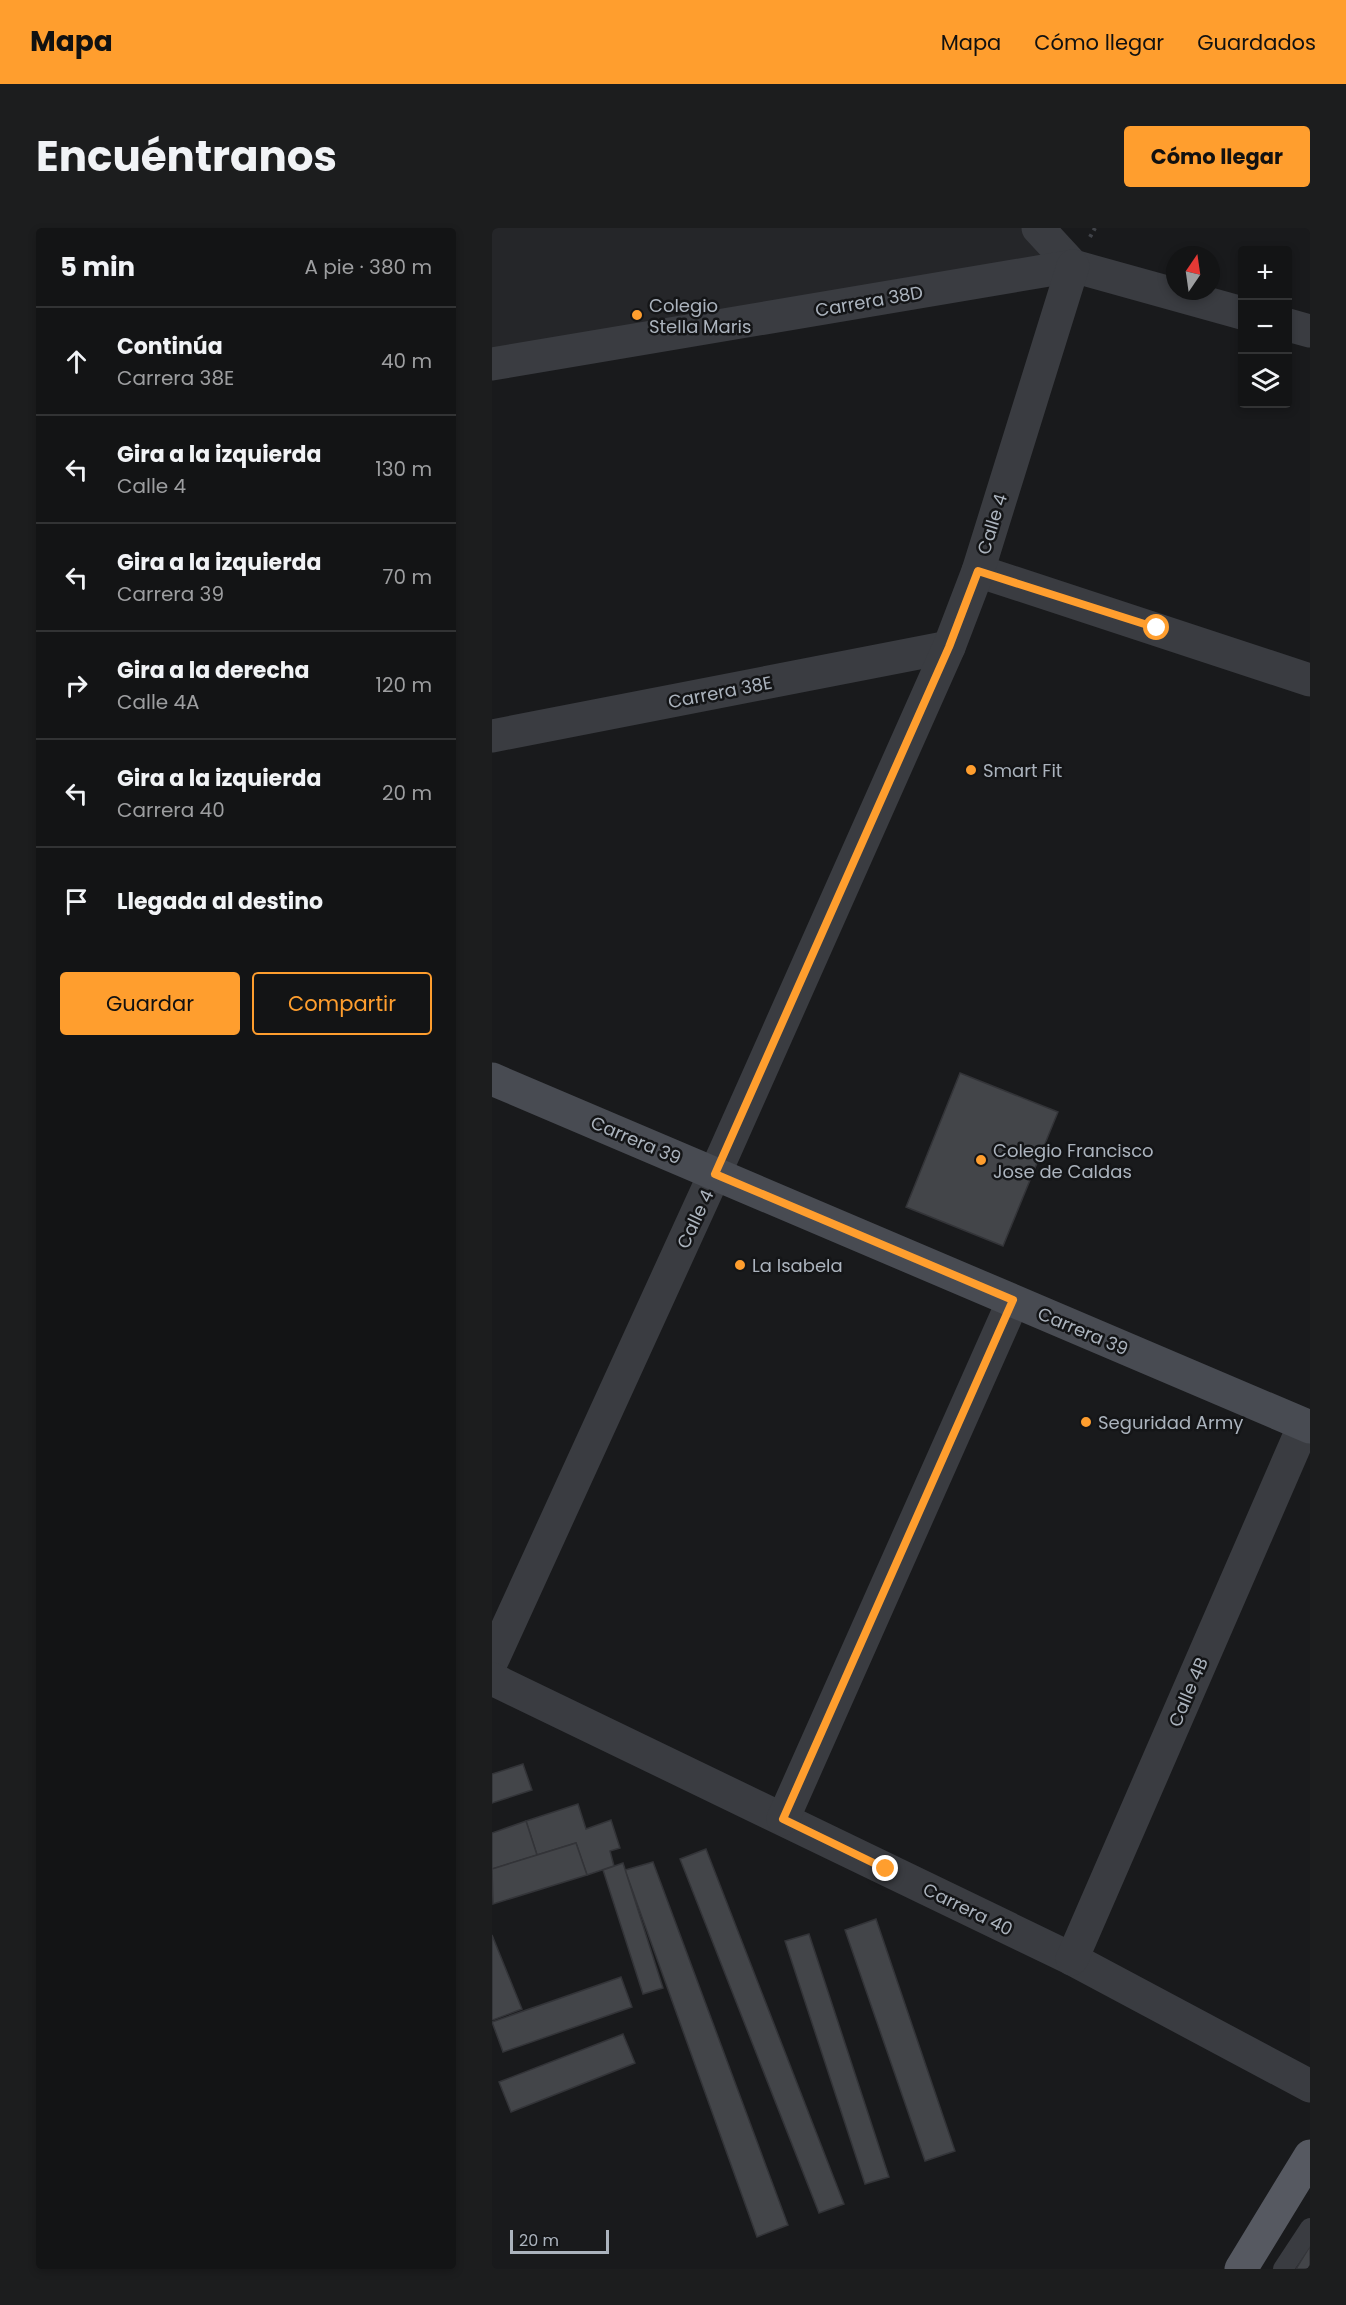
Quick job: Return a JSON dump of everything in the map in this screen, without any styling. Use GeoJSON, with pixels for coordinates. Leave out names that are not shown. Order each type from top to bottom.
{"type":"FeatureCollection","features":[{"type":"Feature","properties":{"kind":"main road"},"geometry":{"type":"LineString","coordinates":[[1241,2269],[1310,2156]]}},
{"type":"Feature","properties":{"kind":"street"},"geometry":{"type":"LineString","coordinates":[[1038,228],[1073,266]]}},
{"type":"Feature","properties":{"kind":"street","name":"Carrera 38D"},"geometry":{"type":"LineString","coordinates":[[492,364],[1073,266],[1238,312]]}},
{"type":"Feature","properties":{"kind":"street","name":"Calle 4"},"geometry":{"type":"LineString","coordinates":[[492,1661],[715,1174],[949,647],[978,571],[1073,266]]}},
{"type":"Feature","properties":{"kind":"street"},"geometry":{"type":"LineString","coordinates":[[1292,326],[1310,331]]}},
{"type":"Feature","properties":{"kind":"street"},"geometry":{"type":"LineString","coordinates":[[978,571],[1310,680]]}},
{"type":"Feature","properties":{"kind":"street","name":"Carrera 38E"},"geometry":{"type":"LineString","coordinates":[[492,736],[949,647]]}},
{"type":"Feature","properties":{"kind":"street","name":"Carrera 39"},"geometry":{"type":"LineString","coordinates":[[492,1079],[1307,1426]]}},
{"type":"Feature","properties":{"kind":"street"},"geometry":{"type":"LineString","coordinates":[[783,1819],[1013,1300]]}},
{"type":"Feature","properties":{"kind":"street","name":"Calle 4B"},"geometry":{"type":"LineString","coordinates":[[1072,1959],[1307,1426]]}},
{"type":"Feature","properties":{"kind":"street","name":"Carrera 40"},"geometry":{"type":"LineString","coordinates":[[492,1679],[1072,1959],[1310,2086]]}},
{"type":"Feature","properties":{"kind":"lane"},"geometry":{"type":"LineString","coordinates":[[1283,2269],[1310,2228]]}},
{"type":"Feature","properties":{"kind":"shaded area","name":"Colegio Stella Maris"},"geometry":{"type":"Polygon","coordinates":[[[492,228],[1038,228],[1073,266],[492,364],[492,228]]]}},
{"type":"Feature","properties":{"kind":"building","name":"Colegio Francisco Jose de Caldas"},"geometry":{"type":"Polygon","coordinates":[[[960,1073],[1058,1112],[1003,1246],[906,1207],[960,1073]]]}},
{"type":"Feature","properties":{"kind":"building"},"geometry":{"type":"Polygon","coordinates":[[[523,1764],[532,1790],[492,1803],[492,1774],[523,1764]]]}},
{"type":"Feature","properties":{"kind":"building"},"geometry":{"type":"Polygon","coordinates":[[[578,1804],[586,1829],[611,1820],[620,1848],[610,1851],[614,1866],[587,1875],[576,1843],[537,1855],[526,1821],[578,1804]]]}},
{"type":"Feature","properties":{"kind":"building"},"geometry":{"type":"Polygon","coordinates":[[[526,1821],[537,1855],[492,1869],[492,1833],[526,1821]]]}},
{"type":"Feature","properties":{"kind":"building"},"geometry":{"type":"Polygon","coordinates":[[[576,1843],[587,1875],[493,1904],[492,1869],[576,1843]]]}},
{"type":"Feature","properties":{"kind":"building"},"geometry":{"type":"Polygon","coordinates":[[[706,1849],[844,2204],[819,2213],[680,1859],[706,1849]]]}},
{"type":"Feature","properties":{"kind":"building"},"geometry":{"type":"Polygon","coordinates":[[[653,1862],[788,2225],[757,2237],[625,1870],[653,1862]]]}},
{"type":"Feature","properties":{"kind":"building"},"geometry":{"type":"Polygon","coordinates":[[[623,1863],[663,1988],[643,1994],[603,1870],[623,1863]]]}},
{"type":"Feature","properties":{"kind":"building"},"geometry":{"type":"Polygon","coordinates":[[[876,1919],[955,2151],[925,2161],[845,1930],[876,1919]]]}},
{"type":"Feature","properties":{"kind":"building"},"geometry":{"type":"Polygon","coordinates":[[[809,1934],[889,2177],[865,2184],[785,1941],[809,1934]]]}},
{"type":"Feature","properties":{"kind":"building"},"geometry":{"type":"Polygon","coordinates":[[[492,1935],[522,2009],[493,2020],[492,2019],[492,1935]]]}},
{"type":"Feature","properties":{"kind":"building"},"geometry":{"type":"Polygon","coordinates":[[[621,1977],[632,2007],[503,2052],[492,2022],[621,1977]]]}},
{"type":"Feature","properties":{"kind":"building"},"geometry":{"type":"Polygon","coordinates":[[[623,2034],[635,2063],[511,2112],[499,2082],[623,2034]]]}},
{"type":"Feature","properties":{"kind":"building"},"geometry":{"type":"Polygon","coordinates":[[[1310,2246],[1310,2269],[1296,2269],[1310,2246]]]}},
{"type":"Feature","properties":{"kind":"place","name":"Colegio Stella Maris"},"geometry":{"type":"Point","coordinates":[637,315]}},
{"type":"Feature","properties":{"kind":"place","name":"Smart Fit"},"geometry":{"type":"Point","coordinates":[971,770]}},
{"type":"Feature","properties":{"kind":"place","name":"Colegio Francisco Jose de Caldas"},"geometry":{"type":"Point","coordinates":[981,1160]}},
{"type":"Feature","properties":{"kind":"place","name":"La Isabela"},"geometry":{"type":"Point","coordinates":[740,1265]}},
{"type":"Feature","properties":{"kind":"place","name":"Seguridad Army"},"geometry":{"type":"Point","coordinates":[1086,1422]}},
{"type":"Feature","properties":{"kind":"route"},"geometry":{"type":"LineString","coordinates":[[886,1869],[783,1819],[1013,1300],[715,1174],[949,647],[978,571],[1157,628]]}}]}
